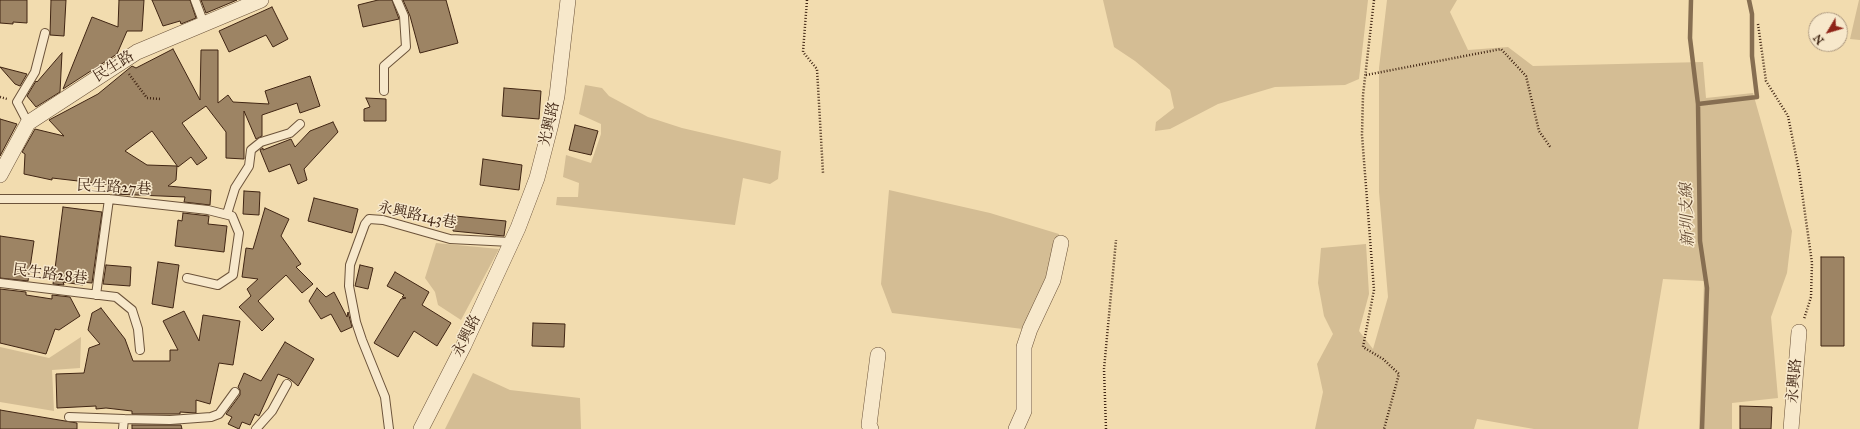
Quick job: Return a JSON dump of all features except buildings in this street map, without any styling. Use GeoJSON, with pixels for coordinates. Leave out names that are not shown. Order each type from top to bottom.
{"type":"FeatureCollection","features":[{"type":"Feature","properties":{"kind":"street","name":"民生路"},"geometry":{"type":"LineString","coordinates":[[0,175],[28,123],[137,52],[261,0]]}},
{"type":"Feature","properties":{"kind":"street","name":"光興路"},"geometry":{"type":"LineString","coordinates":[[511,242],[537,178],[552,124],[568,0]]}},
{"type":"Feature","properties":{"kind":"street","name":"永興路"},"geometry":{"type":"LineString","coordinates":[[421,429],[464,345],[511,242]]}},
{"type":"Feature","properties":{"kind":"street"},"geometry":{"type":"LineString","coordinates":[[1016,429],[1024,411],[1024,347],[1030,329],[1053,280],[1062,243]]}},
{"type":"Feature","properties":{"kind":"street","name":"永興路"},"geometry":{"type":"LineString","coordinates":[[1791,429],[1799,332]]}},
{"type":"Feature","properties":{"kind":"street"},"geometry":{"type":"LineString","coordinates":[[871,429],[869,426],[878,355]]}},
{"type":"Feature","properties":{"kind":"lane"},"geometry":{"type":"LineString","coordinates":[[195,0],[204,24]]}},
{"type":"Feature","properties":{"kind":"lane"},"geometry":{"type":"LineString","coordinates":[[384,91],[384,66],[406,48],[404,16],[397,0]]}},
{"type":"Feature","properties":{"kind":"lane"},"geometry":{"type":"LineString","coordinates":[[28,123],[17,102],[35,72],[45,33]]}},
{"type":"Feature","properties":{"kind":"lane"},"geometry":{"type":"LineString","coordinates":[[187,278],[218,285],[233,274],[239,233],[232,216],[226,214],[235,188],[249,166],[251,150],[261,142],[290,134],[300,124]]}},
{"type":"Feature","properties":{"kind":"lane","name":"民生路27巷"},"geometry":{"type":"LineString","coordinates":[[0,199],[109,199],[226,214]]}},
{"type":"Feature","properties":{"kind":"lane","name":"民生路28巷"},"geometry":{"type":"LineString","coordinates":[[96,295],[109,199]]}},
{"type":"Feature","properties":{"kind":"lane","name":"永興路143巷"},"geometry":{"type":"LineString","coordinates":[[390,429],[385,397],[356,322],[349,286],[350,265],[365,224],[369,218],[382,220],[450,239],[511,242]]}},
{"type":"Feature","properties":{"kind":"lane","name":"民生路28巷"},"geometry":{"type":"LineString","coordinates":[[0,283],[116,297],[132,310],[138,329],[140,350]]}},
{"type":"Feature","properties":{"kind":"lane"},"geometry":{"type":"LineString","coordinates":[[256,429],[272,411],[287,384]]}},
{"type":"Feature","properties":{"kind":"lane"},"geometry":{"type":"LineString","coordinates":[[69,417],[170,420],[211,417],[220,414],[234,392]]}},
{"type":"Feature","properties":{"kind":"lane"},"geometry":{"type":"LineString","coordinates":[[123,429],[124,419]]}},
{"type":"Feature","properties":{"kind":"path"},"geometry":{"type":"LineString","coordinates":[[807,0],[803,52],[817,69],[823,173]]}},
{"type":"Feature","properties":{"kind":"path"},"geometry":{"type":"LineString","coordinates":[[1374,0],[1363,95],[1362,135],[1374,290],[1363,347],[1383,359],[1399,374],[1384,429]]}},
{"type":"Feature","properties":{"kind":"path"},"geometry":{"type":"LineString","coordinates":[[1758,24],[1766,81],[1788,116],[1799,171],[1811,255],[1811,297],[1799,332]]}},
{"type":"Feature","properties":{"kind":"path"},"geometry":{"type":"LineString","coordinates":[[1366,75],[1501,49],[1526,76],[1539,130],[1551,148]]}},
{"type":"Feature","properties":{"kind":"path"},"geometry":{"type":"LineString","coordinates":[[120,63],[147,98],[161,99]]}},
{"type":"Feature","properties":{"kind":"path"},"geometry":{"type":"LineString","coordinates":[[1106,429],[1104,369],[1112,296],[1116,240]]}},
{"type":"Feature","properties":{"kind":"shaded area"},"geometry":{"type":"Polygon","coordinates":[[[1103,0],[1368,0],[1359,79],[1345,85],[1275,87],[1218,104],[1170,129],[1155,131],[1156,122],[1174,108],[1170,90],[1135,61],[1114,47],[1103,0]]]}},
{"type":"Feature","properties":{"kind":"shaded area"},"geometry":{"type":"Polygon","coordinates":[[[1387,0],[1457,0],[1450,12],[1468,50],[1508,47],[1533,66],[1703,62],[1706,98],[1753,93],[1792,231],[1787,273],[1771,317],[1778,398],[1732,403],[1732,429],[1699,429],[1704,281],[1663,279],[1638,429],[1534,429],[1477,419],[1474,429],[1315,429],[1323,392],[1317,364],[1333,334],[1324,316],[1318,283],[1321,248],[1366,244],[1369,294],[1359,331],[1373,349],[1388,297],[1379,192],[1379,68],[1387,0]]]}},
{"type":"Feature","properties":{"kind":"shaded area"},"geometry":{"type":"Polygon","coordinates":[[[1859,0],[1860,40],[1850,39],[1859,0]]]}},
{"type":"Feature","properties":{"kind":"shaded area"},"geometry":{"type":"Polygon","coordinates":[[[585,85],[602,88],[609,96],[648,117],[682,128],[781,151],[778,179],[770,184],[743,178],[735,225],[556,205],[557,197],[578,197],[579,183],[563,177],[566,155],[591,163],[601,134],[601,124],[579,114],[585,85]]]}},
{"type":"Feature","properties":{"kind":"shaded area"},"geometry":{"type":"Polygon","coordinates":[[[889,190],[990,213],[1059,234],[1044,284],[1023,329],[892,313],[881,284],[889,190]]]}},
{"type":"Feature","properties":{"kind":"shaded area"},"geometry":{"type":"Polygon","coordinates":[[[436,243],[499,249],[461,320],[438,305],[435,292],[425,278],[436,243]]]}},
{"type":"Feature","properties":{"kind":"shaded area"},"geometry":{"type":"Polygon","coordinates":[[[81,337],[80,368],[52,370],[54,411],[0,402],[0,347],[49,358],[81,337]]]}},
{"type":"Feature","properties":{"kind":"shaded area"},"geometry":{"type":"Polygon","coordinates":[[[473,373],[510,390],[580,398],[581,429],[445,429],[473,373]]]}},
{"type":"Feature","properties":{"kind":"waterway","name":"新圳支線"},"geometry":{"type":"LineString","coordinates":[[1691,0],[1690,38],[1698,104],[1700,241],[1707,288],[1702,429]]}},
{"type":"Feature","properties":{"kind":"waterway"},"geometry":{"type":"LineString","coordinates":[[1698,104],[1757,97],[1752,56],[1752,14],[1749,0]]}}]}
